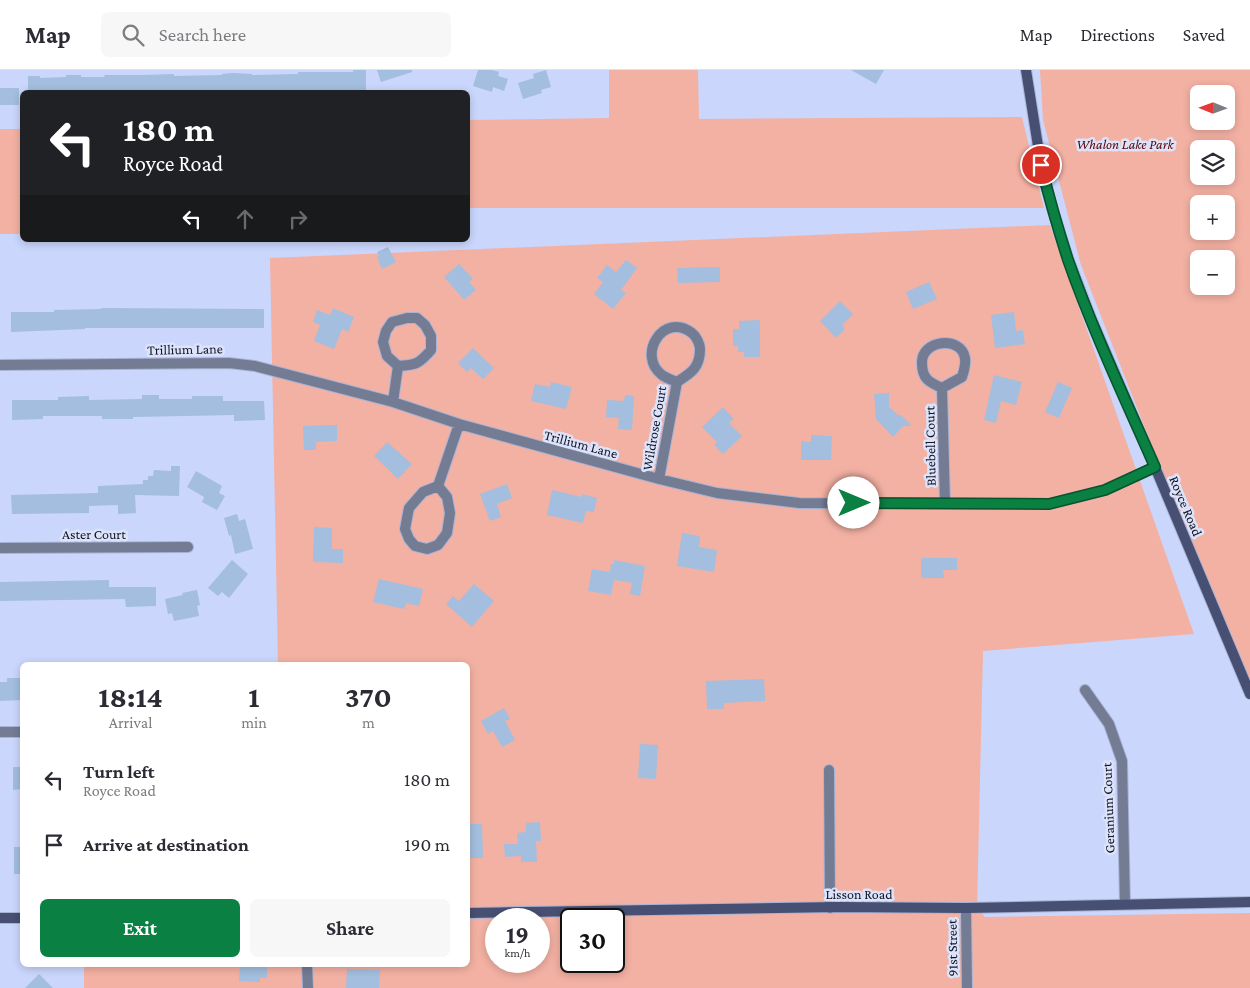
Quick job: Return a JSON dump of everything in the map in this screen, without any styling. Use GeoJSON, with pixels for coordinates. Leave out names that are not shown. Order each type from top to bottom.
{"type":"FeatureCollection","features":[{"type":"Feature","properties":{"kind":"street","name":"Royce Road"},"geometry":{"type":"LineString","coordinates":[[1026,70],[1041,165],[1069,261],[1090,316],[1250,694]]}},
{"type":"Feature","properties":{"kind":"street"},"geometry":{"type":"LineString","coordinates":[[407,318],[417,318],[425,325],[431,336],[431,350],[422,360],[412,366],[398,366],[387,356],[383,342],[386,331],[392,322],[407,318]]}},
{"type":"Feature","properties":{"kind":"street","name":"Wildrose Court"},"geometry":{"type":"LineString","coordinates":[[659,480],[677,382],[695,369],[700,357],[700,345],[694,334],[676,326],[666,330],[656,338],[651,352],[654,365],[662,375],[677,382]]}},
{"type":"Feature","properties":{"kind":"street","name":"Bluebell Court"},"geometry":{"type":"LineString","coordinates":[[935,344],[954,344],[965,357],[965,368],[962,378],[942,388],[930,382],[922,373],[922,359],[927,350],[935,344]]}},
{"type":"Feature","properties":{"kind":"street","name":"Trillium Lane"},"geometry":{"type":"LineString","coordinates":[[0,365],[229,363],[254,366],[393,402],[458,424],[659,480],[717,493],[799,503],[1049,504],[1105,490],[1155,467]]}},
{"type":"Feature","properties":{"kind":"street"},"geometry":{"type":"LineString","coordinates":[[393,402],[398,366]]}},
{"type":"Feature","properties":{"kind":"street","name":"Bluebell Court"},"geometry":{"type":"LineString","coordinates":[[942,388],[945,503]]}},
{"type":"Feature","properties":{"kind":"street"},"geometry":{"type":"LineString","coordinates":[[438,486],[458,424]]}},
{"type":"Feature","properties":{"kind":"street"},"geometry":{"type":"LineString","coordinates":[[438,486],[447,497],[450,513],[447,532],[438,545],[427,549],[415,546],[409,539],[405,529],[409,508],[423,492],[438,486]]}},
{"type":"Feature","properties":{"kind":"street","name":"Aster Court"},"geometry":{"type":"LineString","coordinates":[[0,548],[188,547]]}},
{"type":"Feature","properties":{"kind":"street","name":"Geranium Court"},"geometry":{"type":"LineString","coordinates":[[1085,690],[1109,724],[1122,761],[1125,904]]}},
{"type":"Feature","properties":{"kind":"street"},"geometry":{"type":"LineString","coordinates":[[0,732],[20,732]]}},
{"type":"Feature","properties":{"kind":"street"},"geometry":{"type":"LineString","coordinates":[[829,770],[830,908]]}},
{"type":"Feature","properties":{"kind":"street","name":"Lisson Road"},"geometry":{"type":"LineString","coordinates":[[470,913],[966,908],[1250,902]]}},
{"type":"Feature","properties":{"kind":"street","name":"91st Street"},"geometry":{"type":"LineString","coordinates":[[966,908],[967,988]]}},
{"type":"Feature","properties":{"kind":"street"},"geometry":{"type":"LineString","coordinates":[[0,918],[20,918]]}},
{"type":"Feature","properties":{"kind":"street"},"geometry":{"type":"LineString","coordinates":[[307,967],[308,988]]}},
{"type":"Feature","properties":{"kind":"green space"},"geometry":{"type":"Polygon","coordinates":[[[609,70],[698,70],[699,119],[1022,117],[1044,208],[470,208],[470,120],[609,118],[609,70]]]}},
{"type":"Feature","properties":{"kind":"green space","name":"Whalon Lake Park"},"geometry":{"type":"Polygon","coordinates":[[[1040,70],[1250,70],[1250,696],[1081,265],[1043,120],[1040,70]]]}},
{"type":"Feature","properties":{"kind":"green space"},"geometry":{"type":"Polygon","coordinates":[[[0,129],[20,129],[20,234],[0,234],[0,129]]]}},
{"type":"Feature","properties":{"kind":"green space"},"geometry":{"type":"Polygon","coordinates":[[[1050,225],[1194,634],[983,651],[977,908],[985,917],[1250,913],[1250,988],[84,988],[84,967],[470,967],[470,662],[278,662],[270,258],[1050,225]]]}},
{"type":"Feature","properties":{"kind":"building"},"geometry":{"type":"Polygon","coordinates":[[[353,70],[366,70],[366,90],[28,90],[28,76],[40,76],[40,78],[66,77],[66,75],[105,77],[104,75],[174,74],[174,76],[233,73],[252,75],[298,74],[298,72],[353,72],[353,70]]]}},
{"type":"Feature","properties":{"kind":"building"},"geometry":{"type":"Polygon","coordinates":[[[377,70],[412,70],[412,72],[381,82],[377,70]]]}},
{"type":"Feature","properties":{"kind":"building"},"geometry":{"type":"Polygon","coordinates":[[[478,70],[499,72],[498,76],[508,79],[504,91],[493,87],[492,92],[473,86],[478,70]]]}},
{"type":"Feature","properties":{"kind":"building"},"geometry":{"type":"Polygon","coordinates":[[[546,70],[551,87],[541,90],[542,93],[523,99],[518,83],[534,78],[533,74],[546,70]]]}},
{"type":"Feature","properties":{"kind":"building"},"geometry":{"type":"Polygon","coordinates":[[[851,70],[884,70],[876,84],[851,70]]]}},
{"type":"Feature","properties":{"kind":"building"},"geometry":{"type":"Polygon","coordinates":[[[0,88],[19,88],[19,105],[0,105],[0,88]]]}},
{"type":"Feature","properties":{"kind":"building"},"geometry":{"type":"Polygon","coordinates":[[[388,247],[396,262],[382,269],[377,252],[388,247]]]}},
{"type":"Feature","properties":{"kind":"building"},"geometry":{"type":"Polygon","coordinates":[[[626,260],[637,268],[621,290],[626,293],[613,309],[594,294],[603,282],[597,278],[607,265],[616,272],[626,260]]]}},
{"type":"Feature","properties":{"kind":"building"},"geometry":{"type":"Polygon","coordinates":[[[459,264],[473,279],[469,282],[476,290],[464,300],[444,277],[459,264]]]}},
{"type":"Feature","properties":{"kind":"building"},"geometry":{"type":"Polygon","coordinates":[[[720,267],[720,282],[678,283],[677,268],[720,267]]]}},
{"type":"Feature","properties":{"kind":"building"},"geometry":{"type":"Polygon","coordinates":[[[929,282],[937,299],[913,309],[906,292],[929,282]]]}},
{"type":"Feature","properties":{"kind":"building"},"geometry":{"type":"Polygon","coordinates":[[[840,301],[853,314],[842,325],[845,329],[836,338],[820,321],[840,301]]]}},
{"type":"Feature","properties":{"kind":"building"},"geometry":{"type":"Polygon","coordinates":[[[101,308],[264,309],[264,328],[85,328],[11,332],[11,312],[54,312],[54,310],[101,308]]]}},
{"type":"Feature","properties":{"kind":"building"},"geometry":{"type":"Polygon","coordinates":[[[333,308],[354,317],[348,332],[342,329],[334,349],[314,341],[320,325],[313,322],[317,310],[330,315],[333,308]]]}},
{"type":"Feature","properties":{"kind":"building"},"geometry":{"type":"Polygon","coordinates":[[[1014,312],[1016,331],[1023,330],[1025,344],[995,348],[991,315],[1014,312]]]}},
{"type":"Feature","properties":{"kind":"building"},"geometry":{"type":"Polygon","coordinates":[[[760,320],[760,357],[744,357],[744,352],[738,352],[738,346],[733,346],[733,329],[739,329],[739,321],[760,320]]]}},
{"type":"Feature","properties":{"kind":"building"},"geometry":{"type":"Polygon","coordinates":[[[473,348],[494,368],[483,379],[471,368],[467,372],[458,363],[473,348]]]}},
{"type":"Feature","properties":{"kind":"building"},"geometry":{"type":"Polygon","coordinates":[[[994,375],[1022,382],[1016,405],[1001,401],[996,423],[984,420],[994,375]]]}},
{"type":"Feature","properties":{"kind":"building"},"geometry":{"type":"Polygon","coordinates":[[[551,382],[572,387],[566,409],[531,401],[535,384],[550,387],[551,382]]]}},
{"type":"Feature","properties":{"kind":"building"},"geometry":{"type":"Polygon","coordinates":[[[1058,382],[1072,388],[1059,418],[1045,412],[1058,382]]]}},
{"type":"Feature","properties":{"kind":"building"},"geometry":{"type":"Polygon","coordinates":[[[889,393],[889,407],[912,426],[903,426],[893,437],[876,419],[874,394],[889,393]]]}},
{"type":"Feature","properties":{"kind":"building"},"geometry":{"type":"Polygon","coordinates":[[[142,395],[159,395],[159,399],[192,399],[192,396],[223,396],[223,401],[264,401],[265,420],[234,421],[234,415],[133,417],[133,419],[102,419],[102,416],[43,416],[43,419],[12,420],[12,400],[58,400],[58,397],[89,396],[89,400],[142,399],[142,395]]]}},
{"type":"Feature","properties":{"kind":"building"},"geometry":{"type":"Polygon","coordinates":[[[625,395],[634,396],[632,430],[618,429],[619,418],[606,417],[607,400],[624,401],[625,395]]]}},
{"type":"Feature","properties":{"kind":"building"},"geometry":{"type":"Polygon","coordinates":[[[723,407],[734,419],[729,423],[742,436],[723,454],[714,445],[717,442],[702,427],[723,407]]]}},
{"type":"Feature","properties":{"kind":"building"},"geometry":{"type":"Polygon","coordinates":[[[337,425],[337,441],[316,442],[316,450],[304,450],[303,426],[337,425]]]}},
{"type":"Feature","properties":{"kind":"building"},"geometry":{"type":"Polygon","coordinates":[[[811,435],[832,436],[831,460],[801,460],[801,441],[811,442],[811,435]]]}},
{"type":"Feature","properties":{"kind":"building"},"geometry":{"type":"Polygon","coordinates":[[[387,442],[412,464],[398,479],[374,456],[387,442]]]}},
{"type":"Feature","properties":{"kind":"building"},"geometry":{"type":"Polygon","coordinates":[[[171,466],[180,466],[179,496],[135,495],[136,513],[118,514],[118,505],[89,506],[89,513],[12,514],[11,495],[98,493],[98,486],[143,484],[143,480],[148,480],[148,476],[153,476],[154,470],[171,471],[171,466]]]}},
{"type":"Feature","properties":{"kind":"building"},"geometry":{"type":"Polygon","coordinates":[[[196,471],[222,486],[219,493],[225,496],[217,510],[202,502],[204,497],[187,487],[196,471]]]}},
{"type":"Feature","properties":{"kind":"building"},"geometry":{"type":"Polygon","coordinates":[[[507,484],[512,498],[497,504],[501,517],[490,521],[480,494],[507,484]]]}},
{"type":"Feature","properties":{"kind":"building"},"geometry":{"type":"Polygon","coordinates":[[[552,490],[582,497],[582,494],[597,498],[594,512],[586,511],[583,523],[547,515],[552,490]]]}},
{"type":"Feature","properties":{"kind":"building"},"geometry":{"type":"Polygon","coordinates":[[[237,514],[239,521],[245,519],[253,549],[235,554],[231,535],[229,536],[224,518],[237,514]]]}},
{"type":"Feature","properties":{"kind":"building"},"geometry":{"type":"Polygon","coordinates":[[[314,527],[332,528],[332,549],[343,549],[343,563],[313,562],[314,527]]]}},
{"type":"Feature","properties":{"kind":"building"},"geometry":{"type":"Polygon","coordinates":[[[682,533],[700,536],[699,547],[717,550],[714,572],[677,566],[682,533]]]}},
{"type":"Feature","properties":{"kind":"building"},"geometry":{"type":"Polygon","coordinates":[[[921,558],[957,558],[957,570],[943,570],[944,578],[921,578],[921,558]]]}},
{"type":"Feature","properties":{"kind":"building"},"geometry":{"type":"Polygon","coordinates":[[[232,560],[248,574],[229,598],[222,592],[218,596],[208,588],[232,560]]]}},
{"type":"Feature","properties":{"kind":"building"},"geometry":{"type":"Polygon","coordinates":[[[614,560],[645,566],[640,596],[630,594],[632,583],[614,580],[611,595],[588,591],[592,569],[610,572],[611,564],[614,564],[614,560]]]}},
{"type":"Feature","properties":{"kind":"building"},"geometry":{"type":"Polygon","coordinates":[[[379,579],[423,589],[419,606],[406,603],[404,609],[373,602],[379,579]]]}},
{"type":"Feature","properties":{"kind":"building"},"geometry":{"type":"Polygon","coordinates":[[[109,580],[109,587],[156,587],[156,606],[126,607],[125,599],[0,601],[0,582],[109,580]]]}},
{"type":"Feature","properties":{"kind":"building"},"geometry":{"type":"Polygon","coordinates":[[[474,584],[494,601],[472,627],[446,604],[453,596],[459,601],[474,584]]]}},
{"type":"Feature","properties":{"kind":"building"},"geometry":{"type":"Polygon","coordinates":[[[197,590],[200,605],[197,606],[199,616],[174,621],[172,613],[168,614],[165,599],[197,590]]]}},
{"type":"Feature","properties":{"kind":"building"},"geometry":{"type":"Polygon","coordinates":[[[7,678],[20,678],[20,700],[0,701],[0,682],[7,682],[7,678]]]}},
{"type":"Feature","properties":{"kind":"building"},"geometry":{"type":"Polygon","coordinates":[[[764,679],[765,701],[724,703],[724,709],[707,709],[706,681],[764,679]]]}},
{"type":"Feature","properties":{"kind":"building"},"geometry":{"type":"Polygon","coordinates":[[[504,708],[510,719],[505,721],[515,740],[502,747],[493,731],[488,734],[481,721],[504,708]]]}},
{"type":"Feature","properties":{"kind":"building"},"geometry":{"type":"Polygon","coordinates":[[[640,744],[658,745],[656,779],[638,778],[640,744]]]}},
{"type":"Feature","properties":{"kind":"building"},"geometry":{"type":"Polygon","coordinates":[[[13,767],[20,767],[20,789],[13,790],[13,767]]]}},
{"type":"Feature","properties":{"kind":"building"},"geometry":{"type":"Polygon","coordinates":[[[540,822],[541,841],[536,841],[537,862],[521,862],[521,856],[505,857],[504,844],[518,844],[517,833],[526,832],[526,823],[540,822]]]}},
{"type":"Feature","properties":{"kind":"building"},"geometry":{"type":"Polygon","coordinates":[[[470,824],[482,824],[483,858],[470,858],[470,824]]]}},
{"type":"Feature","properties":{"kind":"building"},"geometry":{"type":"Polygon","coordinates":[[[14,847],[20,847],[20,874],[14,874],[14,847]]]}},
{"type":"Feature","properties":{"kind":"building"},"geometry":{"type":"Polygon","coordinates":[[[240,967],[267,967],[267,978],[260,978],[260,982],[239,981],[240,967]]]}},
{"type":"Feature","properties":{"kind":"building"},"geometry":{"type":"Polygon","coordinates":[[[347,969],[380,970],[379,988],[346,988],[347,969]]]}},
{"type":"Feature","properties":{"kind":"building"},"geometry":{"type":"Polygon","coordinates":[[[39,974],[53,988],[25,988],[39,974]]]}},
{"type":"Feature","properties":{"kind":"route"},"geometry":{"type":"LineString","coordinates":[[854,503],[1049,504],[1105,490],[1155,467],[1090,316],[1069,261],[1041,165]]}}]}
